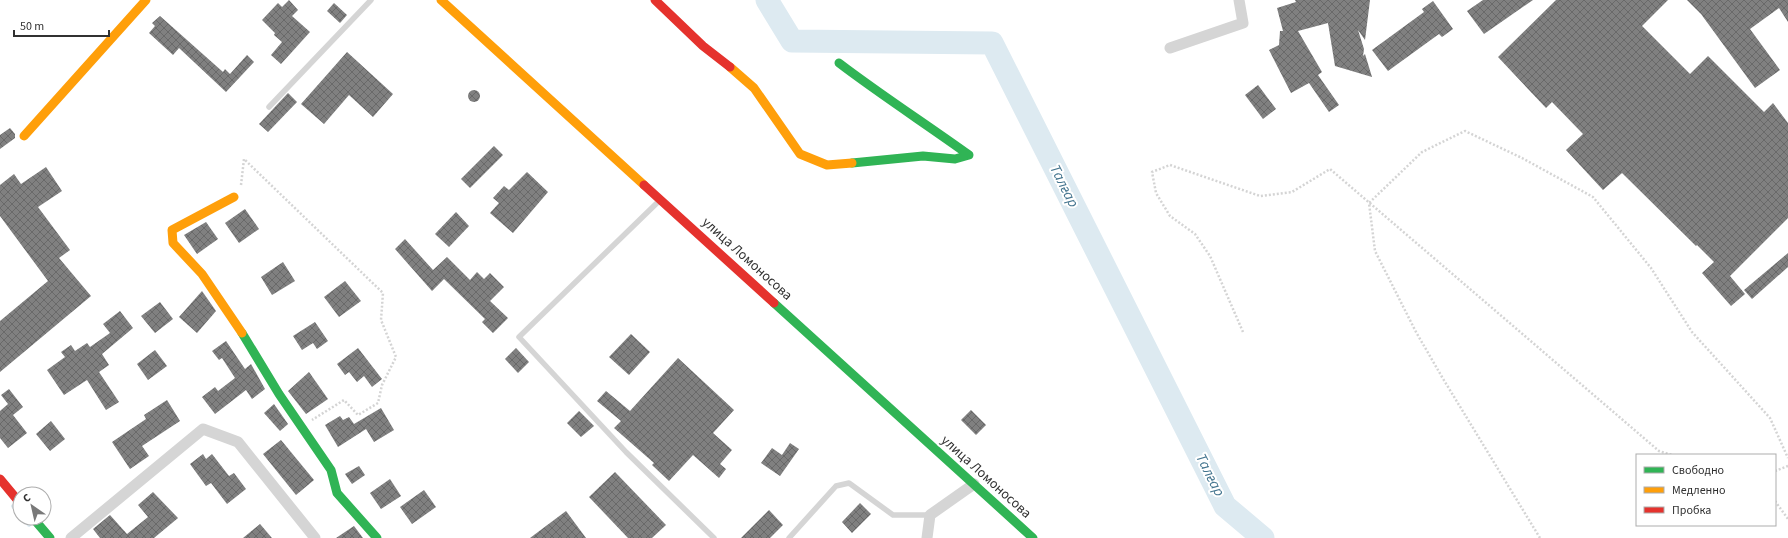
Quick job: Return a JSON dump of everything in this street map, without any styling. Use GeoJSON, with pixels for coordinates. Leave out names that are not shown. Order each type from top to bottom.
{"type":"FeatureCollection","features":[{"type":"Feature","properties":{"kind":"street"},"geometry":{"type":"LineString","coordinates":[[24,136],[146,0]]}},
{"type":"Feature","properties":{"kind":"street","name":"улица Ломоносова"},"geometry":{"type":"LineString","coordinates":[[441,0],[1033,538]]}},
{"type":"Feature","properties":{"kind":"street"},"geometry":{"type":"LineString","coordinates":[[655,0],[704,46],[754,88],[800,154],[828,165],[875,159],[923,156],[955,159],[969,155],[920,119],[873,89],[839,63]]}},
{"type":"Feature","properties":{"kind":"street"},"geometry":{"type":"LineString","coordinates":[[1170,48],[1243,23],[1239,0]]}},
{"type":"Feature","properties":{"kind":"street"},"geometry":{"type":"LineString","coordinates":[[234,197],[172,230],[173,243],[202,274],[253,348],[279,394],[331,470],[336,494],[377,538]]}},
{"type":"Feature","properties":{"kind":"street"},"geometry":{"type":"LineString","coordinates":[[71,538],[203,429],[238,442],[314,538]]}},
{"type":"Feature","properties":{"kind":"street"},"geometry":{"type":"LineString","coordinates":[[0,479],[12,493]]}},
{"type":"Feature","properties":{"kind":"street"},"geometry":{"type":"LineString","coordinates":[[928,538],[930,515],[974,484]]}},
{"type":"Feature","properties":{"kind":"street"},"geometry":{"type":"LineString","coordinates":[[40,526],[50,538]]}},
{"type":"Feature","properties":{"kind":"lane"},"geometry":{"type":"LineString","coordinates":[[269,106],[371,0]]}},
{"type":"Feature","properties":{"kind":"lane"},"geometry":{"type":"LineString","coordinates":[[661,200],[519,337],[626,452],[714,538]]}},
{"type":"Feature","properties":{"kind":"lane"},"geometry":{"type":"LineString","coordinates":[[789,538],[836,486],[849,483],[893,515],[930,515]]}},
{"type":"Feature","properties":{"kind":"path"},"geometry":{"type":"LineString","coordinates":[[1369,203],[1422,152],[1465,131],[1522,158],[1594,197],[1651,268],[1692,332],[1770,418],[1788,458]]}},
{"type":"Feature","properties":{"kind":"path"},"geometry":{"type":"LineString","coordinates":[[234,197],[242,184],[244,159],[384,293],[381,320],[396,357],[382,385],[378,402],[358,415],[344,400],[301,427]]}},
{"type":"Feature","properties":{"kind":"path"},"geometry":{"type":"LineString","coordinates":[[1243,332],[1210,256],[1195,234],[1170,216],[1156,193],[1152,172],[1170,165],[1260,196],[1292,192],[1330,169],[1659,452],[1668,454]]}},
{"type":"Feature","properties":{"kind":"path"},"geometry":{"type":"LineString","coordinates":[[1369,203],[1375,251],[1442,377],[1540,538]]}},
{"type":"Feature","properties":{"kind":"path"},"geometry":{"type":"LineString","coordinates":[[1776,471],[1788,466]]}},
{"type":"Feature","properties":{"kind":"path"},"geometry":{"type":"LineString","coordinates":[[1776,502],[1788,519]]}},
{"type":"Feature","properties":{"kind":"building"},"geometry":{"type":"Polygon","coordinates":[[[289,0],[298,10],[292,16],[310,32],[281,64],[271,55],[282,42],[274,35],[275,33],[262,20],[278,3],[282,7],[289,0]]]}},
{"type":"Feature","properties":{"kind":"building"},"geometry":{"type":"Polygon","coordinates":[[[1295,0],[1370,0],[1365,40],[1358,30],[1364,49],[1363,56],[1365,54],[1372,77],[1335,66],[1328,23],[1298,31],[1322,72],[1318,75],[1339,105],[1329,112],[1309,83],[1291,93],[1269,50],[1279,45],[1280,31],[1283,31],[1277,8],[1296,2],[1295,0]]]}},
{"type":"Feature","properties":{"kind":"building"},"geometry":{"type":"Polygon","coordinates":[[[1483,0],[1533,0],[1484,34],[1467,11],[1483,0]]]}},
{"type":"Feature","properties":{"kind":"building"},"geometry":{"type":"Polygon","coordinates":[[[1556,0],[1668,0],[1642,26],[1690,74],[1708,56],[1764,112],[1773,103],[1788,123],[1788,218],[1730,276],[1745,294],[1731,306],[1702,273],[1714,262],[1622,173],[1603,190],[1566,150],[1583,134],[1552,102],[1546,108],[1498,57],[1556,0]]]}},
{"type":"Feature","properties":{"kind":"building"},"geometry":{"type":"Polygon","coordinates":[[[1687,0],[1788,0],[1788,22],[1779,8],[1750,29],[1780,70],[1755,88],[1701,14],[1687,0]]]}},
{"type":"Feature","properties":{"kind":"building"},"geometry":{"type":"Polygon","coordinates":[[[1433,1],[1453,29],[1442,37],[1439,34],[1388,71],[1372,50],[1424,12],[1422,9],[1433,1]]]}},
{"type":"Feature","properties":{"kind":"building"},"geometry":{"type":"Polygon","coordinates":[[[334,3],[347,15],[340,23],[327,11],[334,3]]]}},
{"type":"Feature","properties":{"kind":"building"},"geometry":{"type":"Polygon","coordinates":[[[160,16],[223,72],[225,69],[230,74],[247,55],[254,62],[226,92],[179,48],[173,55],[149,33],[155,26],[152,23],[160,16]]]}},
{"type":"Feature","properties":{"kind":"building"},"geometry":{"type":"Polygon","coordinates":[[[347,52],[393,94],[373,117],[349,95],[324,124],[301,104],[347,52]]]}},
{"type":"Feature","properties":{"kind":"building"},"geometry":{"type":"Polygon","coordinates":[[[1258,85],[1276,109],[1263,119],[1245,95],[1258,85]]]}},
{"type":"Feature","properties":{"kind":"building"},"geometry":{"type":"Polygon","coordinates":[[[474,90],[478,92],[480,96],[478,100],[474,102],[470,100],[468,96],[470,92],[474,90]]]}},
{"type":"Feature","properties":{"kind":"building"},"geometry":{"type":"Polygon","coordinates":[[[288,93],[297,102],[268,132],[259,124],[288,93]]]}},
{"type":"Feature","properties":{"kind":"building"},"geometry":{"type":"Polygon","coordinates":[[[10,128],[15,134],[15,138],[0,149],[0,135],[10,128]]]}},
{"type":"Feature","properties":{"kind":"building"},"geometry":{"type":"Polygon","coordinates":[[[494,146],[503,155],[470,188],[461,179],[494,146]]]}},
{"type":"Feature","properties":{"kind":"building"},"geometry":{"type":"Polygon","coordinates":[[[46,167],[62,191],[38,207],[70,250],[59,258],[91,296],[0,372],[0,321],[48,281],[0,216],[0,185],[14,174],[21,184],[46,167]]]}},
{"type":"Feature","properties":{"kind":"building"},"geometry":{"type":"Polygon","coordinates":[[[527,172],[548,192],[513,233],[490,213],[499,203],[493,198],[504,186],[509,190],[527,172]]]}},
{"type":"Feature","properties":{"kind":"building"},"geometry":{"type":"Polygon","coordinates":[[[245,209],[259,229],[239,243],[225,223],[245,209]]]}},
{"type":"Feature","properties":{"kind":"building"},"geometry":{"type":"Polygon","coordinates":[[[456,212],[469,226],[449,247],[435,234],[456,212]]]}},
{"type":"Feature","properties":{"kind":"building"},"geometry":{"type":"Polygon","coordinates":[[[206,222],[218,239],[197,254],[184,235],[206,222]]]}},
{"type":"Feature","properties":{"kind":"building"},"geometry":{"type":"Polygon","coordinates":[[[405,239],[433,270],[447,257],[470,280],[477,272],[484,279],[490,273],[504,287],[490,301],[508,318],[493,333],[482,322],[485,319],[444,279],[432,291],[395,249],[405,239]]]}},
{"type":"Feature","properties":{"kind":"building"},"geometry":{"type":"Polygon","coordinates":[[[1788,253],[1788,267],[1752,299],[1744,290],[1788,253]]]}},
{"type":"Feature","properties":{"kind":"building"},"geometry":{"type":"Polygon","coordinates":[[[283,262],[295,281],[272,295],[261,277],[283,262]]]}},
{"type":"Feature","properties":{"kind":"building"},"geometry":{"type":"Polygon","coordinates":[[[345,281],[361,301],[339,317],[324,297],[345,281]]]}},
{"type":"Feature","properties":{"kind":"building"},"geometry":{"type":"Polygon","coordinates":[[[202,291],[216,311],[197,333],[179,317],[202,291]]]}},
{"type":"Feature","properties":{"kind":"building"},"geometry":{"type":"Polygon","coordinates":[[[160,302],[173,319],[155,333],[141,316],[160,302]]]}},
{"type":"Feature","properties":{"kind":"building"},"geometry":{"type":"Polygon","coordinates":[[[120,311],[133,328],[102,354],[109,365],[99,372],[119,402],[106,410],[87,380],[64,395],[47,370],[65,357],[61,352],[71,345],[75,351],[87,343],[90,347],[110,333],[103,324],[120,311]]]}},
{"type":"Feature","properties":{"kind":"building"},"geometry":{"type":"Polygon","coordinates":[[[315,322],[328,341],[317,349],[313,343],[302,350],[293,336],[315,322]]]}},
{"type":"Feature","properties":{"kind":"building"},"geometry":{"type":"Polygon","coordinates":[[[631,334],[650,352],[629,375],[609,357],[631,334]]]}},
{"type":"Feature","properties":{"kind":"building"},"geometry":{"type":"Polygon","coordinates":[[[226,341],[245,369],[251,364],[265,389],[252,399],[246,390],[215,414],[202,397],[215,387],[218,391],[235,378],[222,358],[219,360],[212,351],[226,341]]]}},
{"type":"Feature","properties":{"kind":"building"},"geometry":{"type":"Polygon","coordinates":[[[358,348],[382,379],[372,387],[364,376],[357,382],[349,372],[345,375],[337,364],[358,348]]]}},
{"type":"Feature","properties":{"kind":"building"},"geometry":{"type":"Polygon","coordinates":[[[516,348],[529,362],[518,373],[505,359],[516,348]]]}},
{"type":"Feature","properties":{"kind":"building"},"geometry":{"type":"Polygon","coordinates":[[[155,350],[167,366],[148,380],[137,364],[155,350]]]}},
{"type":"Feature","properties":{"kind":"building"},"geometry":{"type":"Polygon","coordinates":[[[678,358],[734,410],[713,433],[732,450],[720,464],[726,469],[719,478],[693,455],[669,481],[652,465],[654,463],[614,428],[621,421],[597,401],[606,391],[630,411],[678,358]]]}},
{"type":"Feature","properties":{"kind":"building"},"geometry":{"type":"Polygon","coordinates":[[[309,372],[328,399],[306,414],[288,391],[309,372]]]}},
{"type":"Feature","properties":{"kind":"building"},"geometry":{"type":"Polygon","coordinates":[[[9,389],[23,407],[13,415],[27,433],[8,448],[0,438],[0,411],[8,404],[1,395],[9,389]]]}},
{"type":"Feature","properties":{"kind":"building"},"geometry":{"type":"Polygon","coordinates":[[[167,400],[180,421],[142,446],[149,456],[130,469],[112,442],[146,419],[144,415],[167,400]]]}},
{"type":"Feature","properties":{"kind":"building"},"geometry":{"type":"Polygon","coordinates":[[[274,404],[288,424],[280,431],[264,413],[274,404]]]}},
{"type":"Feature","properties":{"kind":"building"},"geometry":{"type":"Polygon","coordinates":[[[381,408],[394,430],[374,442],[366,429],[338,447],[325,425],[340,416],[343,420],[349,417],[354,424],[381,408]]]}},
{"type":"Feature","properties":{"kind":"building"},"geometry":{"type":"Polygon","coordinates":[[[971,410],[986,425],[976,435],[961,420],[971,410]]]}},
{"type":"Feature","properties":{"kind":"building"},"geometry":{"type":"Polygon","coordinates":[[[579,411],[594,426],[581,437],[567,423],[579,411]]]}},
{"type":"Feature","properties":{"kind":"building"},"geometry":{"type":"Polygon","coordinates":[[[51,421],[65,439],[50,451],[36,434],[51,421]]]}},
{"type":"Feature","properties":{"kind":"building"},"geometry":{"type":"Polygon","coordinates":[[[281,440],[314,480],[296,495],[263,454],[281,440]]]}},
{"type":"Feature","properties":{"kind":"building"},"geometry":{"type":"Polygon","coordinates":[[[790,443],[799,449],[780,476],[761,463],[772,448],[782,455],[790,443]]]}},
{"type":"Feature","properties":{"kind":"building"},"geometry":{"type":"Polygon","coordinates":[[[203,454],[206,459],[212,454],[229,476],[234,473],[246,489],[227,504],[211,483],[206,486],[190,464],[203,454]]]}},
{"type":"Feature","properties":{"kind":"building"},"geometry":{"type":"Polygon","coordinates":[[[359,466],[365,475],[352,484],[345,474],[359,466]]]}},
{"type":"Feature","properties":{"kind":"building"},"geometry":{"type":"Polygon","coordinates":[[[615,472],[666,525],[652,538],[628,538],[589,497],[615,472]]]}},
{"type":"Feature","properties":{"kind":"building"},"geometry":{"type":"Polygon","coordinates":[[[390,479],[401,496],[381,509],[370,493],[390,479]]]}},
{"type":"Feature","properties":{"kind":"building"},"geometry":{"type":"Polygon","coordinates":[[[424,490],[436,507],[412,524],[400,507],[424,490]]]}},
{"type":"Feature","properties":{"kind":"building"},"geometry":{"type":"Polygon","coordinates":[[[153,492],[178,518],[154,538],[100,538],[93,529],[110,515],[127,534],[148,517],[138,505],[153,492]]]}},
{"type":"Feature","properties":{"kind":"building"},"geometry":{"type":"Polygon","coordinates":[[[860,503],[871,514],[852,533],[842,522],[860,503]]]}},
{"type":"Feature","properties":{"kind":"building"},"geometry":{"type":"Polygon","coordinates":[[[769,510],[783,525],[770,538],[741,538],[769,510]]]}},
{"type":"Feature","properties":{"kind":"building"},"geometry":{"type":"Polygon","coordinates":[[[566,511],[586,538],[530,538],[566,511]]]}},
{"type":"Feature","properties":{"kind":"building"},"geometry":{"type":"Polygon","coordinates":[[[260,524],[272,538],[243,538],[260,524]]]}},
{"type":"Feature","properties":{"kind":"building"},"geometry":{"type":"Polygon","coordinates":[[[354,526],[363,538],[336,538],[354,526]]]}},
{"type":"Feature","properties":{"kind":"waterway","name":"Талғар"},"geometry":{"type":"LineString","coordinates":[[767,0],[792,41],[992,43],[1225,506],[1263,538]]}},
{"type":"Feature","properties":{"kind":"traffic: fast"},"geometry":{"type":"LineString","coordinates":[[839,63],[969,155],[955,159],[923,156],[852,163]]}},
{"type":"Feature","properties":{"kind":"traffic: fast"},"geometry":{"type":"LineString","coordinates":[[774,303],[1033,538]]}},
{"type":"Feature","properties":{"kind":"traffic: fast"},"geometry":{"type":"LineString","coordinates":[[242,333],[279,394],[331,470],[337,493],[377,538]]}},
{"type":"Feature","properties":{"kind":"traffic: fast"},"geometry":{"type":"LineString","coordinates":[[40,526],[50,538]]}},
{"type":"Feature","properties":{"kind":"traffic: slow"},"geometry":{"type":"LineString","coordinates":[[24,136],[146,0]]}},
{"type":"Feature","properties":{"kind":"traffic: slow"},"geometry":{"type":"LineString","coordinates":[[441,0],[644,185]]}},
{"type":"Feature","properties":{"kind":"traffic: slow"},"geometry":{"type":"LineString","coordinates":[[730,67],[754,88],[800,154],[827,165],[852,163]]}},
{"type":"Feature","properties":{"kind":"traffic: slow"},"geometry":{"type":"LineString","coordinates":[[234,197],[172,230],[173,243],[202,274],[242,333]]}},
{"type":"Feature","properties":{"kind":"traffic: jam"},"geometry":{"type":"LineString","coordinates":[[655,0],[703,46],[730,67]]}},
{"type":"Feature","properties":{"kind":"traffic: jam"},"geometry":{"type":"LineString","coordinates":[[644,185],[774,303]]}},
{"type":"Feature","properties":{"kind":"traffic: jam"},"geometry":{"type":"LineString","coordinates":[[0,479],[12,493]]}}]}
